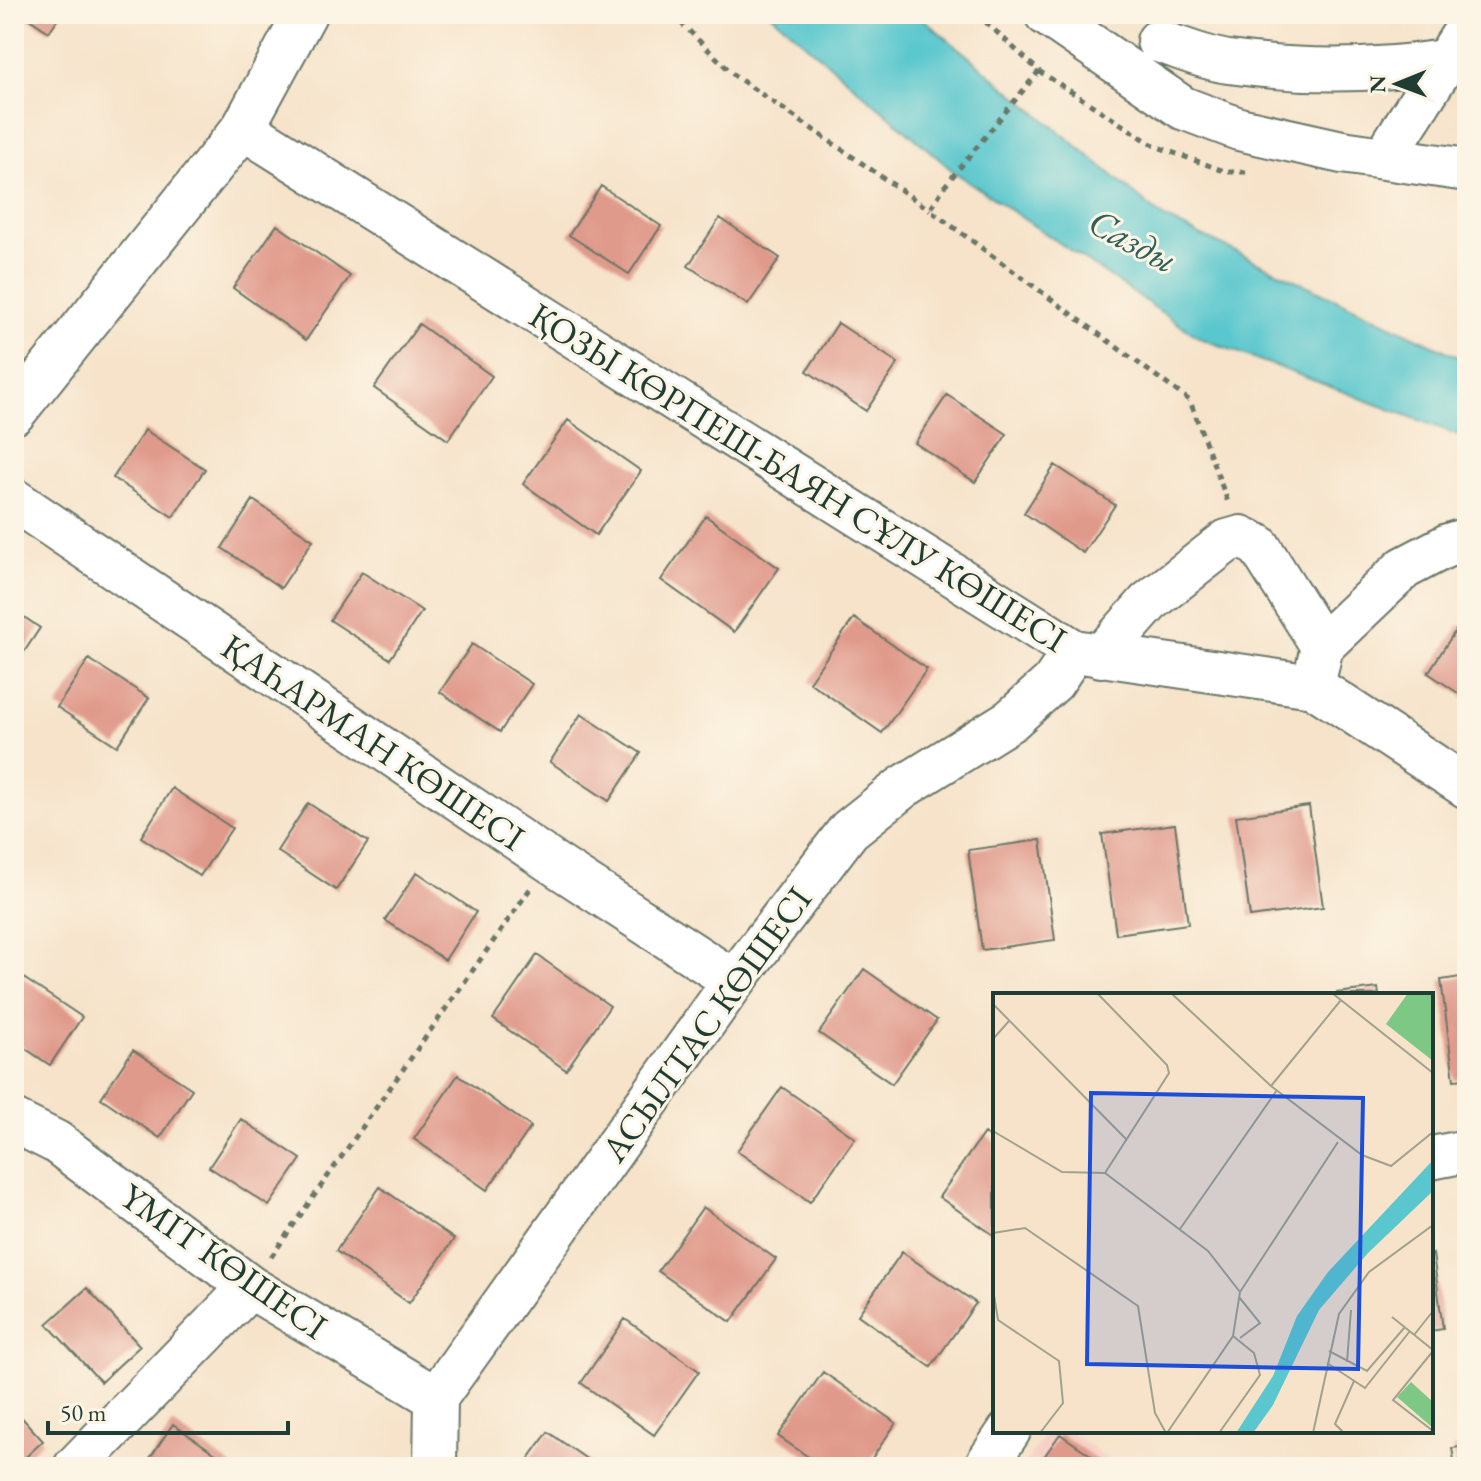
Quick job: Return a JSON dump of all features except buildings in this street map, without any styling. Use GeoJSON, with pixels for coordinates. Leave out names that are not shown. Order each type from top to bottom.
{"type":"FeatureCollection","features":[{"type":"Feature","properties":{"kind":"street"},"geometry":{"type":"LineString","coordinates":[[14,413],[243,128],[305,14]]}},
{"type":"Feature","properties":{"kind":"street"},"geometry":{"type":"LineString","coordinates":[[1046,14],[1183,108],[1239,129],[1342,152],[1384,158],[1462,161]]}},
{"type":"Feature","properties":{"kind":"street"},"geometry":{"type":"LineString","coordinates":[[1158,41],[1227,62],[1317,69],[1401,68],[1456,44]]}},
{"type":"Feature","properties":{"kind":"street"},"geometry":{"type":"LineString","coordinates":[[1384,158],[1456,44]]}},
{"type":"Feature","properties":{"kind":"street","name":"ҚОЗЫ КӨРПЕШ-БАЯН СҰЛУ КӨШЕСІ"},"geometry":{"type":"LineString","coordinates":[[243,128],[1087,654],[1317,666],[1467,787]]}},
{"type":"Feature","properties":{"kind":"street","name":"ҚАҺАРМАН КӨШЕСІ"},"geometry":{"type":"LineString","coordinates":[[14,500],[550,861],[734,981]]}},
{"type":"Feature","properties":{"kind":"street"},"geometry":{"type":"LineString","coordinates":[[1241,537],[1259,546],[1317,666],[1404,568],[1448,545],[1467,539]]}},
{"type":"Feature","properties":{"kind":"street","name":"АСЫЛТАС КӨШЕСІ"},"geometry":{"type":"LineString","coordinates":[[436,1398],[734,981],[849,830],[903,787],[1011,720],[1149,602],[1227,541],[1241,537]]}},
{"type":"Feature","properties":{"kind":"street","name":"ҮМІТ КӨШЕСІ"},"geometry":{"type":"LineString","coordinates":[[14,1121],[56,1142],[250,1287],[436,1398]]}},
{"type":"Feature","properties":{"kind":"street"},"geometry":{"type":"LineString","coordinates":[[1433,1158],[1467,1151]]}},
{"type":"Feature","properties":{"kind":"street"},"geometry":{"type":"LineString","coordinates":[[75,1467],[250,1287]]}},
{"type":"Feature","properties":{"kind":"street"},"geometry":{"type":"LineString","coordinates":[[435,1467],[436,1398]]}},
{"type":"Feature","properties":{"kind":"street"},"geometry":{"type":"LineString","coordinates":[[985,1467],[1008,1433]]}},
{"type":"Feature","properties":{"kind":"path"},"geometry":{"type":"LineString","coordinates":[[672,14],[735,76],[930,210],[1190,401],[1241,537]]}},
{"type":"Feature","properties":{"kind":"path"},"geometry":{"type":"LineString","coordinates":[[930,210],[1039,71]]}},
{"type":"Feature","properties":{"kind":"path"},"geometry":{"type":"LineString","coordinates":[[250,1287],[550,861]]}},
{"type":"Feature","properties":{"kind":"shaded area"},"geometry":{"type":"Polygon","coordinates":[[[1046,1433],[1070,1433],[1120,1467],[1023,1467],[1046,1433]]]}},
{"type":"Feature","properties":{"kind":"water","name":"Сазды"},"geometry":{"type":"Polygon","coordinates":[[[771,14],[917,14],[1164,218],[1467,361],[1467,438],[1200,338],[953,171],[771,14]]]}}]}
